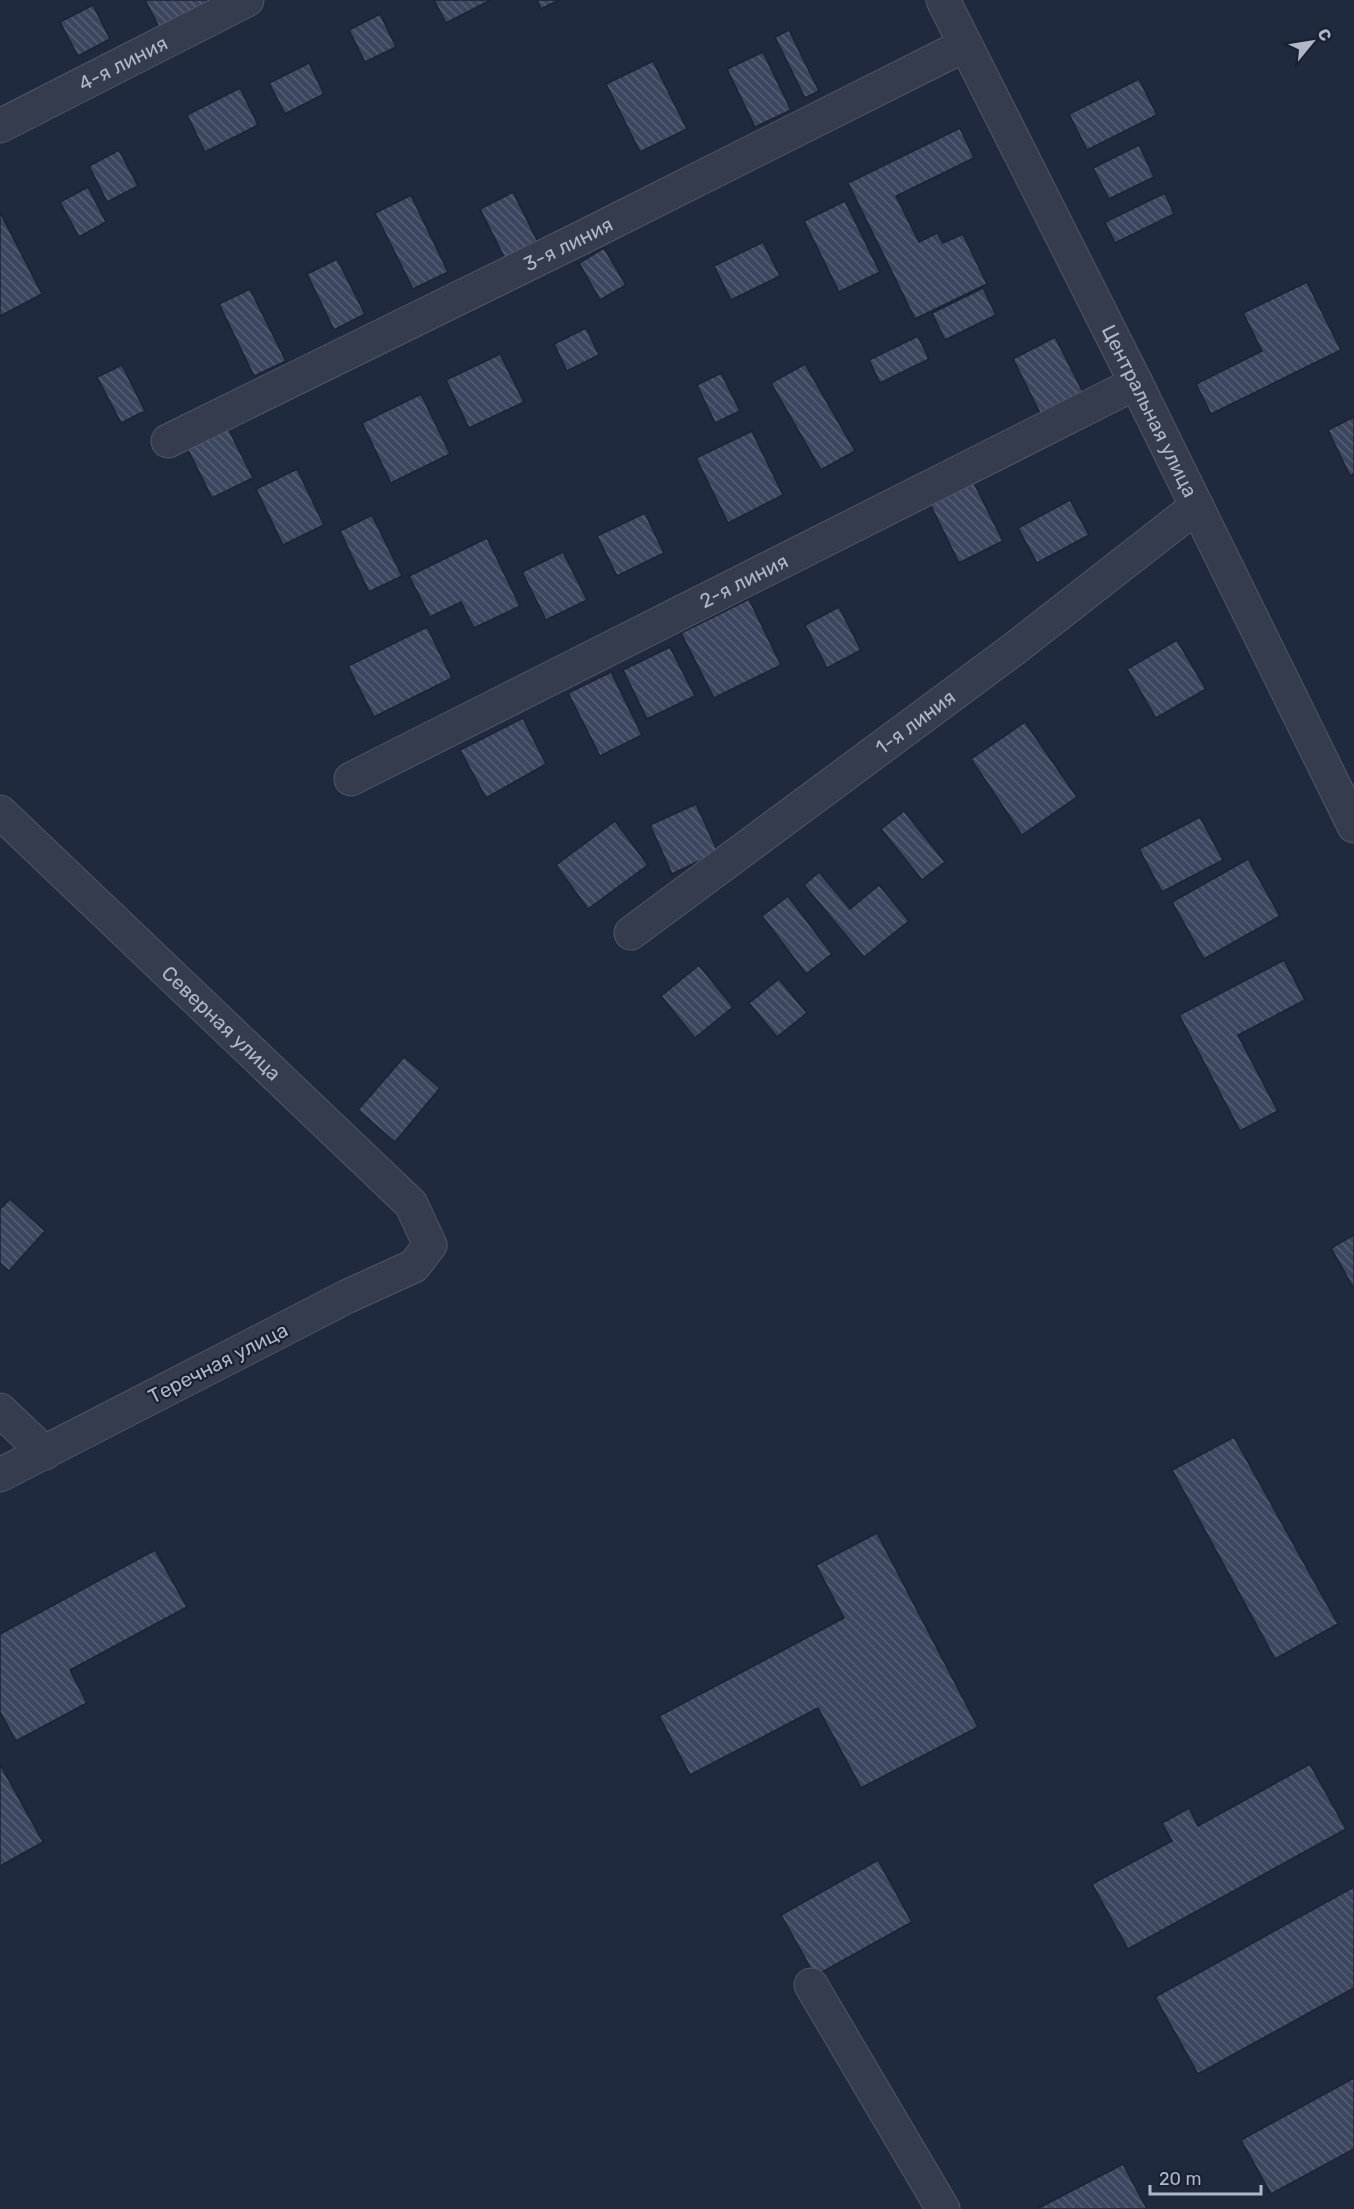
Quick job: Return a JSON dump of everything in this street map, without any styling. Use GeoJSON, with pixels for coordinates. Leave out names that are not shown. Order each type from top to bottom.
{"type":"FeatureCollection","features":[{"type":"Feature","properties":{"kind":"street","name":"4-я линия"},"geometry":{"type":"LineString","coordinates":[[0,126],[247,0]]}},
{"type":"Feature","properties":{"kind":"street","name":"Центральная улица"},"geometry":{"type":"LineString","coordinates":[[943,0],[1136,383],[1354,826]]}},
{"type":"Feature","properties":{"kind":"street","name":"3-я линия"},"geometry":{"type":"LineString","coordinates":[[168,441],[579,239],[965,45]]}},
{"type":"Feature","properties":{"kind":"street","name":"2-я линия"},"geometry":{"type":"LineString","coordinates":[[351,779],[1136,383]]}},
{"type":"Feature","properties":{"kind":"street","name":"1-я линия"},"geometry":{"type":"LineString","coordinates":[[631,933],[1014,649],[1197,506]]}},
{"type":"Feature","properties":{"kind":"street","name":"Северная улица"},"geometry":{"type":"LineString","coordinates":[[0,812],[411,1204],[430,1245]]}},
{"type":"Feature","properties":{"kind":"street","name":"Теречная улица"},"geometry":{"type":"LineString","coordinates":[[0,1475],[348,1296],[414,1266],[430,1245]]}},
{"type":"Feature","properties":{"kind":"street"},"geometry":{"type":"LineString","coordinates":[[0,1410],[45,1453]]}},
{"type":"Feature","properties":{"kind":"street"},"geometry":{"type":"LineString","coordinates":[[811,1985],[943,2209]]}},
{"type":"Feature","properties":{"kind":"building"},"geometry":{"type":"Polygon","coordinates":[[[145,0],[217,0],[160,29],[145,0]]]}},
{"type":"Feature","properties":{"kind":"building"},"geometry":{"type":"Polygon","coordinates":[[[434,0],[489,0],[489,1],[446,23],[434,0]]]}},
{"type":"Feature","properties":{"kind":"building"},"geometry":{"type":"Polygon","coordinates":[[[537,0],[559,0],[541,9],[537,0]]]}},
{"type":"Feature","properties":{"kind":"building"},"geometry":{"type":"Polygon","coordinates":[[[93,5],[110,39],[78,56],[60,22],[93,5]]]}},
{"type":"Feature","properties":{"kind":"building"},"geometry":{"type":"Polygon","coordinates":[[[380,14],[396,47],[365,62],[349,30],[380,14]]]}},
{"type":"Feature","properties":{"kind":"building"},"geometry":{"type":"Polygon","coordinates":[[[789,30],[819,91],[805,98],[775,37],[789,30]]]}},
{"type":"Feature","properties":{"kind":"building"},"geometry":{"type":"Polygon","coordinates":[[[763,52],[791,110],[755,127],[727,69],[763,52]]]}},
{"type":"Feature","properties":{"kind":"building"},"geometry":{"type":"Polygon","coordinates":[[[653,61],[687,129],[640,152],[606,84],[653,61]]]}},
{"type":"Feature","properties":{"kind":"building"},"geometry":{"type":"Polygon","coordinates":[[[309,63],[324,94],[285,114],[269,83],[309,63]]]}},
{"type":"Feature","properties":{"kind":"building"},"geometry":{"type":"Polygon","coordinates":[[[1139,79],[1157,115],[1087,150],[1069,114],[1139,79]]]}},
{"type":"Feature","properties":{"kind":"building"},"geometry":{"type":"Polygon","coordinates":[[[240,88],[258,125],[205,152],[187,115],[240,88]]]}},
{"type":"Feature","properties":{"kind":"building"},"geometry":{"type":"Polygon","coordinates":[[[960,128],[974,158],[896,196],[919,242],[937,233],[943,243],[963,234],[987,284],[915,319],[848,183],[960,128]]]}},
{"type":"Feature","properties":{"kind":"building"},"geometry":{"type":"Polygon","coordinates":[[[1139,145],[1154,177],[1109,199],[1093,168],[1139,145]]]}},
{"type":"Feature","properties":{"kind":"building"},"geometry":{"type":"Polygon","coordinates":[[[119,150],[138,186],[107,202],[89,166],[119,150]]]}},
{"type":"Feature","properties":{"kind":"building"},"geometry":{"type":"Polygon","coordinates":[[[88,187],[106,222],[79,237],[60,202],[88,187]]]}},
{"type":"Feature","properties":{"kind":"building"},"geometry":{"type":"Polygon","coordinates":[[[513,192],[538,242],[505,259],[480,209],[513,192]]]}},
{"type":"Feature","properties":{"kind":"building"},"geometry":{"type":"Polygon","coordinates":[[[1165,193],[1174,214],[1115,243],[1105,222],[1165,193]]]}},
{"type":"Feature","properties":{"kind":"building"},"geometry":{"type":"Polygon","coordinates":[[[411,195],[448,272],[413,289],[375,213],[411,195]]]}},
{"type":"Feature","properties":{"kind":"building"},"geometry":{"type":"Polygon","coordinates":[[[845,201],[880,272],[839,292],[804,221],[845,201]]]}},
{"type":"Feature","properties":{"kind":"building"},"geometry":{"type":"Polygon","coordinates":[[[0,212],[42,294],[0,316],[0,212]]]}},
{"type":"Feature","properties":{"kind":"building"},"geometry":{"type":"Polygon","coordinates":[[[763,242],[780,276],[731,300],[714,266],[763,242]]]}},
{"type":"Feature","properties":{"kind":"building"},"geometry":{"type":"Polygon","coordinates":[[[604,248],[626,285],[600,300],[579,263],[604,248]]]}},
{"type":"Feature","properties":{"kind":"building"},"geometry":{"type":"Polygon","coordinates":[[[337,259],[365,314],[334,330],[307,274],[337,259]]]}},
{"type":"Feature","properties":{"kind":"building"},"geometry":{"type":"Polygon","coordinates":[[[1307,282],[1341,350],[1211,414],[1196,384],[1262,351],[1243,313],[1307,282]]]}},
{"type":"Feature","properties":{"kind":"building"},"geometry":{"type":"Polygon","coordinates":[[[983,288],[996,315],[945,340],[932,313],[983,288]]]}},
{"type":"Feature","properties":{"kind":"building"},"geometry":{"type":"Polygon","coordinates":[[[250,289],[286,361],[254,376],[219,304],[250,289]]]}},
{"type":"Feature","properties":{"kind":"building"},"geometry":{"type":"Polygon","coordinates":[[[586,328],[599,355],[567,371],[554,344],[586,328]]]}},
{"type":"Feature","properties":{"kind":"building"},"geometry":{"type":"Polygon","coordinates":[[[918,336],[929,359],[880,383],[869,360],[918,336]]]}},
{"type":"Feature","properties":{"kind":"building"},"geometry":{"type":"Polygon","coordinates":[[[1055,337],[1084,394],[1041,415],[1013,359],[1055,337]]]}},
{"type":"Feature","properties":{"kind":"building"},"geometry":{"type":"Polygon","coordinates":[[[500,354],[524,402],[469,428],[446,380],[500,354]]]}},
{"type":"Feature","properties":{"kind":"building"},"geometry":{"type":"Polygon","coordinates":[[[805,364],[855,451],[821,470],[771,383],[805,364]]]}},
{"type":"Feature","properties":{"kind":"building"},"geometry":{"type":"Polygon","coordinates":[[[122,365],[145,411],[121,423],[97,377],[122,365]]]}},
{"type":"Feature","properties":{"kind":"building"},"geometry":{"type":"Polygon","coordinates":[[[721,373],[740,411],[715,423],[697,385],[721,373]]]}},
{"type":"Feature","properties":{"kind":"building"},"geometry":{"type":"Polygon","coordinates":[[[421,394],[450,454],[391,483],[362,423],[421,394]]]}},
{"type":"Feature","properties":{"kind":"building"},"geometry":{"type":"Polygon","coordinates":[[[1354,417],[1354,474],[1350,476],[1328,430],[1354,417]]]}},
{"type":"Feature","properties":{"kind":"building"},"geometry":{"type":"Polygon","coordinates":[[[225,422],[253,478],[212,498],[184,442],[225,422]]]}},
{"type":"Feature","properties":{"kind":"building"},"geometry":{"type":"Polygon","coordinates":[[[752,431],[783,495],[728,523],[696,458],[752,431]]]}},
{"type":"Feature","properties":{"kind":"building"},"geometry":{"type":"Polygon","coordinates":[[[297,469],[324,525],[283,545],[256,489],[297,469]]]}},
{"type":"Feature","properties":{"kind":"building"},"geometry":{"type":"Polygon","coordinates":[[[973,481],[1003,541],[959,563],[929,502],[973,481]]]}},
{"type":"Feature","properties":{"kind":"building"},"geometry":{"type":"Polygon","coordinates":[[[1070,500],[1089,535],[1037,563],[1018,528],[1070,500]]]}},
{"type":"Feature","properties":{"kind":"building"},"geometry":{"type":"Polygon","coordinates":[[[645,513],[664,553],[617,576],[597,536],[645,513]]]}},
{"type":"Feature","properties":{"kind":"building"},"geometry":{"type":"Polygon","coordinates":[[[372,515],[402,576],[369,592],[340,531],[372,515]]]}},
{"type":"Feature","properties":{"kind":"building"},"geometry":{"type":"Polygon","coordinates":[[[487,538],[520,606],[474,628],[461,602],[430,617],[409,576],[487,538]]]}},
{"type":"Feature","properties":{"kind":"building"},"geometry":{"type":"Polygon","coordinates":[[[563,552],[587,600],[546,620],[522,572],[563,552]]]}},
{"type":"Feature","properties":{"kind":"building"},"geometry":{"type":"Polygon","coordinates":[[[749,599],[781,665],[714,698],[681,633],[749,599]]]}},
{"type":"Feature","properties":{"kind":"building"},"geometry":{"type":"Polygon","coordinates":[[[839,607],[861,650],[827,668],[805,625],[839,607]]]}},
{"type":"Feature","properties":{"kind":"building"},"geometry":{"type":"Polygon","coordinates":[[[427,627],[452,678],[374,717],[348,666],[427,627]]]}},
{"type":"Feature","properties":{"kind":"building"},"geometry":{"type":"Polygon","coordinates":[[[1177,640],[1206,689],[1156,718],[1127,669],[1177,640]]]}},
{"type":"Feature","properties":{"kind":"building"},"geometry":{"type":"Polygon","coordinates":[[[670,647],[695,696],[647,719],[623,670],[670,647]]]}},
{"type":"Feature","properties":{"kind":"building"},"geometry":{"type":"Polygon","coordinates":[[[611,672],[642,735],[600,756],[568,693],[611,672]]]}},
{"type":"Feature","properties":{"kind":"building"},"geometry":{"type":"Polygon","coordinates":[[[523,718],[546,764],[486,798],[460,750],[523,718]]]}},
{"type":"Feature","properties":{"kind":"building"},"geometry":{"type":"Polygon","coordinates":[[[1025,722],[1077,797],[1022,835],[971,759],[1025,722]]]}},
{"type":"Feature","properties":{"kind":"building"},"geometry":{"type":"Polygon","coordinates":[[[696,804],[718,852],[672,874],[650,825],[696,804]]]}},
{"type":"Feature","properties":{"kind":"building"},"geometry":{"type":"Polygon","coordinates":[[[904,811],[945,862],[922,880],[881,829],[904,811]]]}},
{"type":"Feature","properties":{"kind":"building"},"geometry":{"type":"Polygon","coordinates":[[[1200,817],[1223,860],[1162,892],[1139,849],[1200,817]]]}},
{"type":"Feature","properties":{"kind":"building"},"geometry":{"type":"Polygon","coordinates":[[[615,821],[648,865],[588,909],[556,865],[615,821]]]}},
{"type":"Feature","properties":{"kind":"building"},"geometry":{"type":"Polygon","coordinates":[[[1248,859],[1280,916],[1204,959],[1172,902],[1248,859]]]}},
{"type":"Feature","properties":{"kind":"building"},"geometry":{"type":"Polygon","coordinates":[[[819,872],[850,909],[879,885],[909,921],[864,957],[804,885],[819,872]]]}},
{"type":"Feature","properties":{"kind":"building"},"geometry":{"type":"Polygon","coordinates":[[[788,896],[832,954],[806,974],[762,916],[788,896]]]}},
{"type":"Feature","properties":{"kind":"building"},"geometry":{"type":"Polygon","coordinates":[[[1284,960],[1305,1000],[1238,1035],[1278,1111],[1240,1131],[1179,1015],[1284,960]]]}},
{"type":"Feature","properties":{"kind":"building"},"geometry":{"type":"Polygon","coordinates":[[[699,965],[733,1007],[695,1038],[661,996],[699,965]]]}},
{"type":"Feature","properties":{"kind":"building"},"geometry":{"type":"Polygon","coordinates":[[[779,979],[807,1013],[777,1037],[749,1003],[779,979]]]}},
{"type":"Feature","properties":{"kind":"building"},"geometry":{"type":"Polygon","coordinates":[[[404,1057],[440,1088],[395,1142],[358,1110],[404,1057]]]}},
{"type":"Feature","properties":{"kind":"building"},"geometry":{"type":"Polygon","coordinates":[[[10,1199],[45,1231],[9,1271],[0,1263],[0,1209],[10,1199]]]}},
{"type":"Feature","properties":{"kind":"building"},"geometry":{"type":"Polygon","coordinates":[[[1354,1235],[1354,1289],[1331,1248],[1354,1235]]]}},
{"type":"Feature","properties":{"kind":"building"},"geometry":{"type":"Polygon","coordinates":[[[1234,1437],[1338,1624],[1275,1659],[1172,1470],[1234,1437]]]}},
{"type":"Feature","properties":{"kind":"building"},"geometry":{"type":"Polygon","coordinates":[[[877,1533],[978,1727],[861,1788],[818,1708],[690,1775],[659,1716],[844,1618],[816,1565],[877,1533]]]}},
{"type":"Feature","properties":{"kind":"building"},"geometry":{"type":"Polygon","coordinates":[[[155,1550],[187,1607],[70,1670],[87,1703],[16,1741],[0,1712],[0,1634],[155,1550]]]}},
{"type":"Feature","properties":{"kind":"building"},"geometry":{"type":"Polygon","coordinates":[[[0,1764],[43,1842],[0,1866],[0,1764]]]}},
{"type":"Feature","properties":{"kind":"building"},"geometry":{"type":"Polygon","coordinates":[[[1310,1764],[1346,1829],[1128,1949],[1092,1884],[1172,1841],[1162,1823],[1189,1808],[1198,1826],[1310,1764]]]}},
{"type":"Feature","properties":{"kind":"building"},"geometry":{"type":"Polygon","coordinates":[[[878,1860],[912,1922],[815,1976],[781,1915],[878,1860]]]}},
{"type":"Feature","properties":{"kind":"building"},"geometry":{"type":"Polygon","coordinates":[[[1354,1887],[1354,1988],[1198,2074],[1155,1997],[1354,1887]]]}},
{"type":"Feature","properties":{"kind":"building"},"geometry":{"type":"Polygon","coordinates":[[[1354,2078],[1354,2149],[1271,2194],[1241,2140],[1354,2078]]]}},
{"type":"Feature","properties":{"kind":"building"},"geometry":{"type":"Polygon","coordinates":[[[1123,2164],[1147,2209],[1037,2209],[1123,2164]]]}}]}
